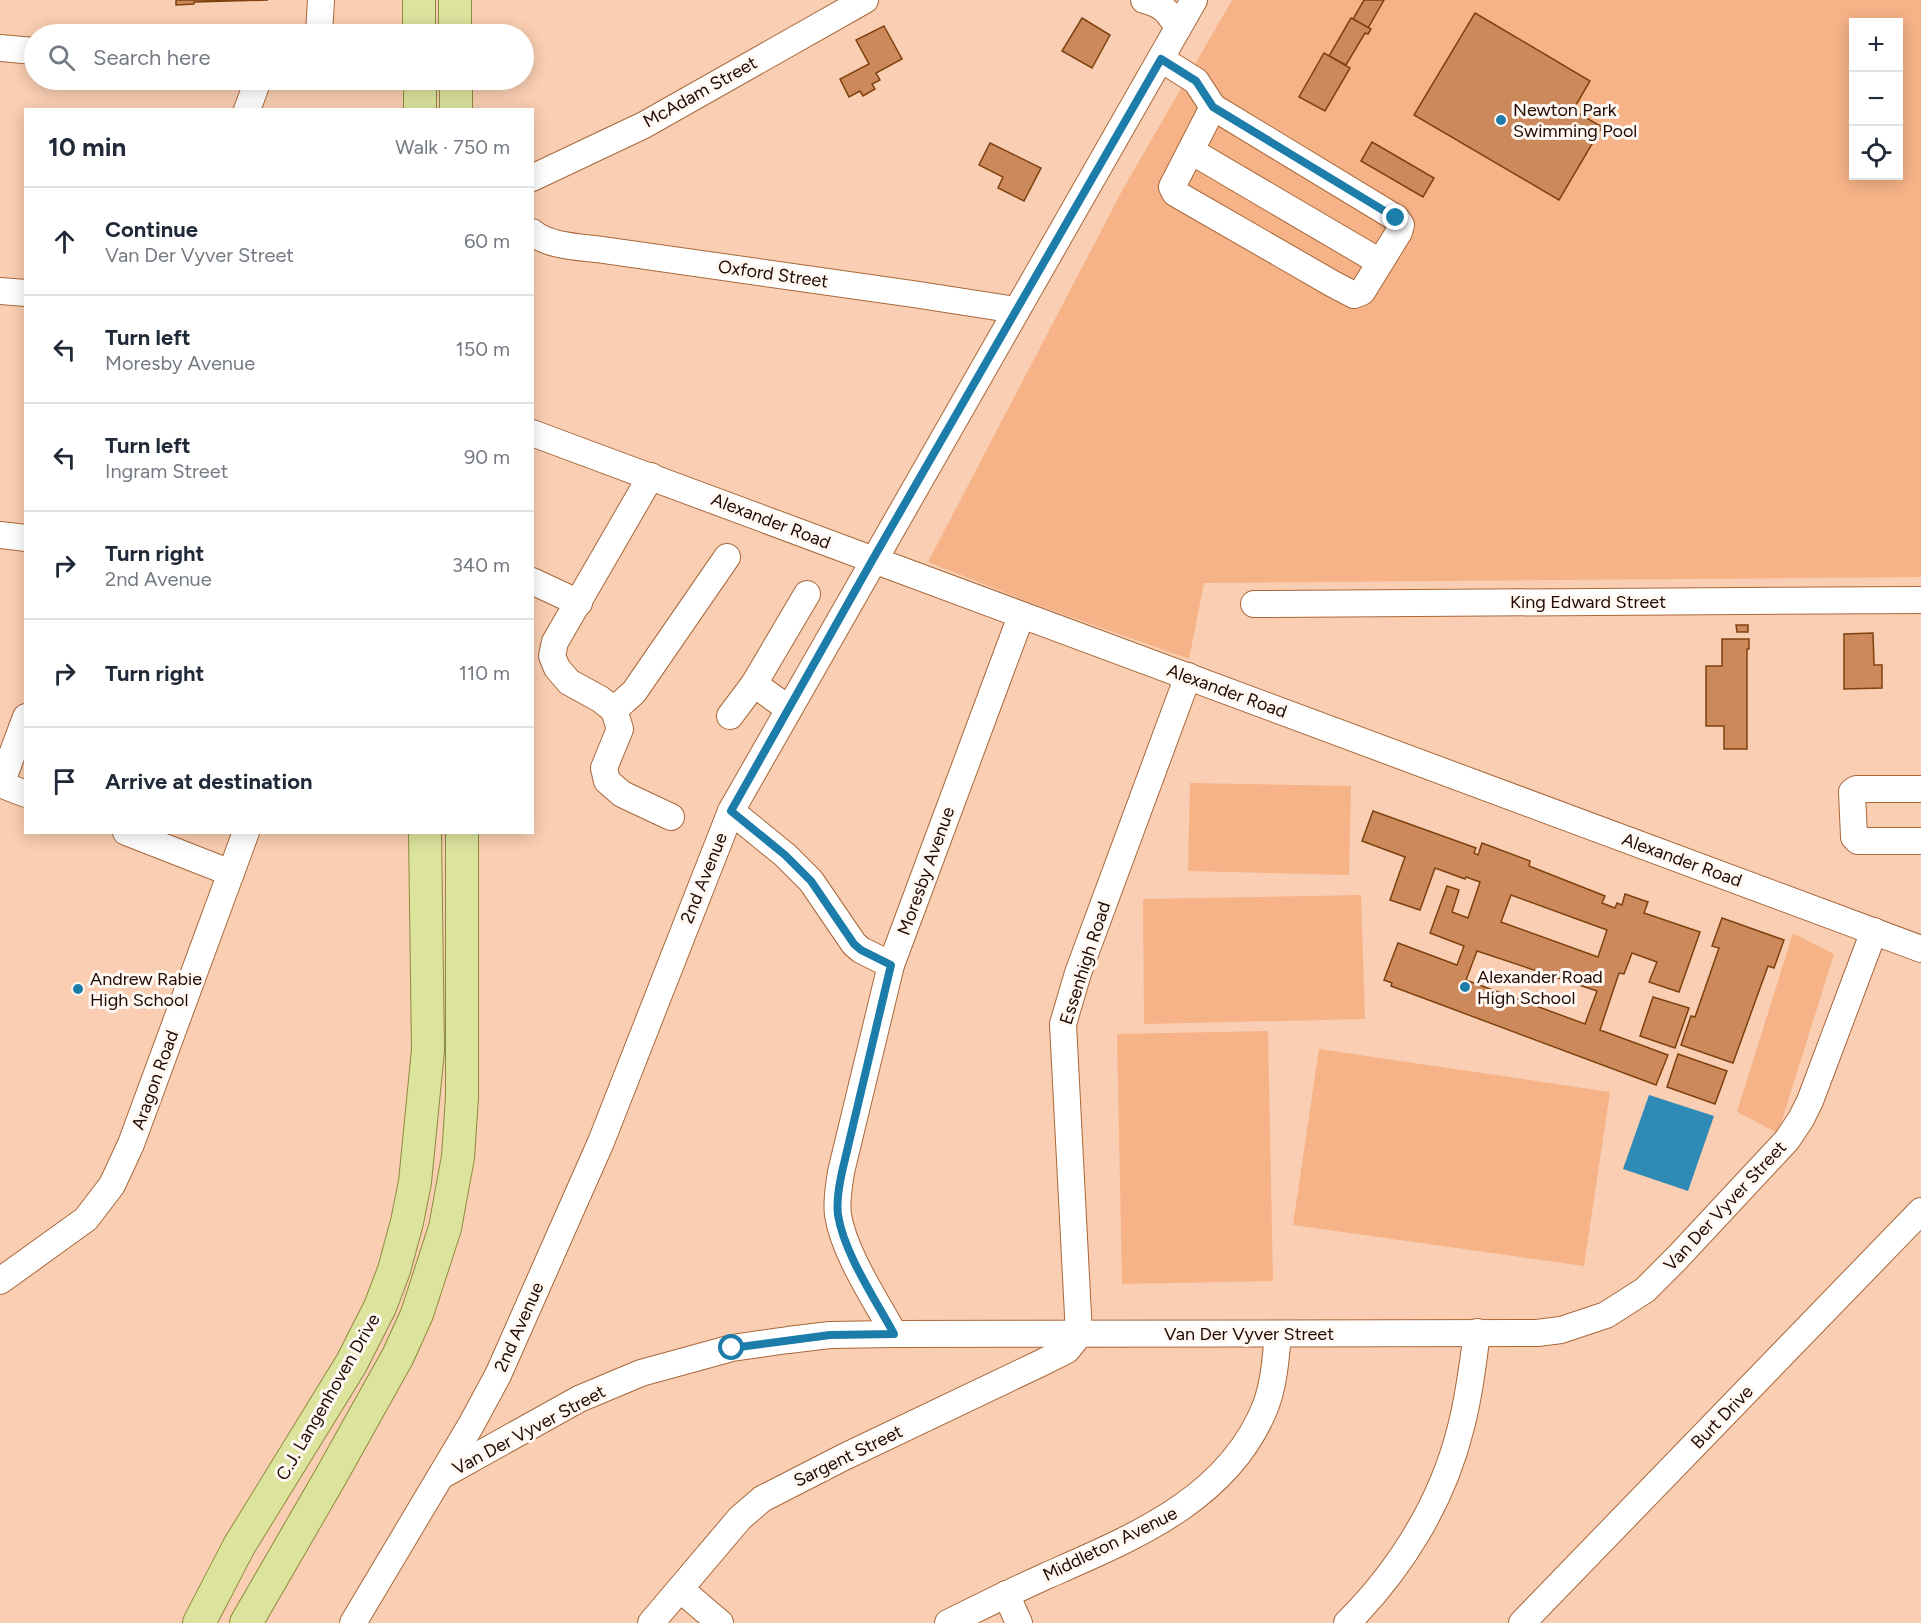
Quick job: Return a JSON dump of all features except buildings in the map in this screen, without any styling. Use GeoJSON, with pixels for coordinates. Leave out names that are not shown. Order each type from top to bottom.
{"type":"FeatureCollection","features":[{"type":"Feature","properties":{"kind":"main road"},"geometry":{"type":"LineString","coordinates":[[419,0],[419,24]]}},
{"type":"Feature","properties":{"kind":"main road"},"geometry":{"type":"LineString","coordinates":[[455,0],[455,24]]}},
{"type":"Feature","properties":{"kind":"main road"},"geometry":{"type":"LineString","coordinates":[[420,90],[420,108]]}},
{"type":"Feature","properties":{"kind":"main road"},"geometry":{"type":"LineString","coordinates":[[456,90],[456,108]]}},
{"type":"Feature","properties":{"kind":"main road","name":"C.J. Langenhoven Drive"},"geometry":{"type":"LineString","coordinates":[[199,1623],[239,1546],[351,1364],[380,1307],[394,1270],[415,1182],[428,1050],[425,834]]}},
{"type":"Feature","properties":{"kind":"main road","name":"C.J. Langenhoven Drive"},"geometry":{"type":"LineString","coordinates":[[246,1623],[398,1356],[417,1314],[445,1228],[458,1157],[462,1097],[462,834]]}},
{"type":"Feature","properties":{"kind":"street"},"geometry":{"type":"LineString","coordinates":[[320,24],[321,0]]}},
{"type":"Feature","properties":{"kind":"street","name":"McAdam Street"},"geometry":{"type":"LineString","coordinates":[[534,177],[644,125],[864,0]]}},
{"type":"Feature","properties":{"kind":"street","name":"2nd Avenue"},"geometry":{"type":"LineString","coordinates":[[353,1623],[471,1425],[498,1375],[601,1142],[731,811],[1194,0]]}},
{"type":"Feature","properties":{"kind":"street"},"geometry":{"type":"LineString","coordinates":[[1148,1],[1160,4],[1178,28]]}},
{"type":"Feature","properties":{"kind":"street"},"geometry":{"type":"LineString","coordinates":[[0,48],[24,50]]}},
{"type":"Feature","properties":{"kind":"street"},"geometry":{"type":"LineString","coordinates":[[1161,59],[1196,81],[1213,107],[1396,218],[1401,225],[1399,232],[1362,292],[1354,295],[1175,193],[1172,187],[1213,107]]}},
{"type":"Feature","properties":{"kind":"street"},"geometry":{"type":"LineString","coordinates":[[248,108],[254,90]]}},
{"type":"Feature","properties":{"kind":"street"},"geometry":{"type":"LineString","coordinates":[[1191,151],[1380,262]]}},
{"type":"Feature","properties":{"kind":"street","name":"Oxford Street"},"geometry":{"type":"LineString","coordinates":[[534,233],[542,238],[592,248],[1016,310]]}},
{"type":"Feature","properties":{"kind":"street"},"geometry":{"type":"LineString","coordinates":[[0,291],[24,293]]}},
{"type":"Feature","properties":{"kind":"street","name":"Alexander Road"},"geometry":{"type":"LineString","coordinates":[[534,434],[1921,949]]}},
{"type":"Feature","properties":{"kind":"street"},"geometry":{"type":"LineString","coordinates":[[651,476],[555,642],[552,656],[557,668],[569,682],[600,699],[614,710],[620,729],[604,768],[607,781],[622,794],[671,818]]}},
{"type":"Feature","properties":{"kind":"street"},"geometry":{"type":"LineString","coordinates":[[0,535],[24,537]]}},
{"type":"Feature","properties":{"kind":"street"},"geometry":{"type":"LineString","coordinates":[[614,710],[634,692],[727,557]]}},
{"type":"Feature","properties":{"kind":"street"},"geometry":{"type":"LineString","coordinates":[[534,582],[579,603]]}},
{"type":"Feature","properties":{"kind":"street"},"geometry":{"type":"LineString","coordinates":[[730,716],[754,684],[807,594]]}},
{"type":"Feature","properties":{"kind":"street","name":"King Edward Street"},"geometry":{"type":"LineString","coordinates":[[1254,604],[1921,600]]}},
{"type":"Feature","properties":{"kind":"street","name":"Moresby Avenue"},"geometry":{"type":"LineString","coordinates":[[894,1334],[842,1233],[838,1212],[838,1193],[891,965],[1021,616]]}},
{"type":"Feature","properties":{"kind":"street","name":"Essenhigh Road"},"geometry":{"type":"LineString","coordinates":[[1079,1335],[1062,1024],[1078,973],[1188,676]]}},
{"type":"Feature","properties":{"kind":"street"},"geometry":{"type":"LineString","coordinates":[[754,684],[789,709]]}},
{"type":"Feature","properties":{"kind":"street"},"geometry":{"type":"LineString","coordinates":[[24,722],[0,784],[24,793]]}},
{"type":"Feature","properties":{"kind":"street"},"geometry":{"type":"LineString","coordinates":[[1921,789],[1856,789],[1852,792],[1851,798],[1854,837],[1858,841],[1921,841]]}},
{"type":"Feature","properties":{"kind":"street"},"geometry":{"type":"LineString","coordinates":[[731,811],[785,855],[805,876],[854,944],[891,965]]}},
{"type":"Feature","properties":{"kind":"street"},"geometry":{"type":"LineString","coordinates":[[131,834],[231,873]]}},
{"type":"Feature","properties":{"kind":"street","name":"Aragon Road"},"geometry":{"type":"LineString","coordinates":[[0,1281],[86,1219],[112,1185],[131,1144],[245,834]]}},
{"type":"Feature","properties":{"kind":"street","name":"Van Der Vyver Street"},"geometry":{"type":"LineString","coordinates":[[439,1478],[579,1399],[641,1373],[732,1348],[788,1340],[830,1335],[894,1334],[1537,1333],[1571,1327],[1606,1315],[1645,1290],[1677,1258],[1787,1140],[1802,1119],[1874,931]]}},
{"type":"Feature","properties":{"kind":"street","name":"Burt Drive"},"geometry":{"type":"LineString","coordinates":[[1522,1623],[1921,1210]]}},
{"type":"Feature","properties":{"kind":"street"},"geometry":{"type":"LineString","coordinates":[[1347,1623],[1364,1607],[1401,1559],[1420,1528],[1444,1479],[1461,1426],[1477,1332]]}},
{"type":"Feature","properties":{"kind":"street","name":"Middleton Avenue"},"geometry":{"type":"LineString","coordinates":[[948,1623],[1134,1536],[1183,1508],[1204,1491],[1226,1470],[1242,1449],[1265,1406],[1270,1389],[1278,1334]]}},
{"type":"Feature","properties":{"kind":"street","name":"Sargent Street"},"geometry":{"type":"LineString","coordinates":[[651,1623],[740,1518],[762,1499],[1067,1350],[1079,1335]]}},
{"type":"Feature","properties":{"kind":"street"},"geometry":{"type":"LineString","coordinates":[[680,1589],[720,1623]]}},
{"type":"Feature","properties":{"kind":"street"},"geometry":{"type":"LineString","coordinates":[[1006,1594],[1019,1623]]}},
{"type":"Feature","properties":{"kind":"shaded area"},"geometry":{"type":"Polygon","coordinates":[[[1232,0],[1921,0],[1921,577],[1204,583],[1189,659],[1026,601],[928,562],[1123,189],[1232,0]]]}},
{"type":"Feature","properties":{"kind":"shaded area"},"geometry":{"type":"Polygon","coordinates":[[[1190,783],[1351,786],[1349,875],[1188,871],[1190,783]]]}},
{"type":"Feature","properties":{"kind":"shaded area"},"geometry":{"type":"Polygon","coordinates":[[[1361,895],[1365,1019],[1144,1024],[1143,899],[1361,895]]]}},
{"type":"Feature","properties":{"kind":"shaded area"},"geometry":{"type":"Polygon","coordinates":[[[1793,933],[1834,954],[1778,1133],[1737,1112],[1793,933]]]}},
{"type":"Feature","properties":{"kind":"shaded area"},"geometry":{"type":"Polygon","coordinates":[[[1268,1031],[1273,1281],[1122,1284],[1117,1034],[1268,1031]]]}},
{"type":"Feature","properties":{"kind":"shaded area"},"geometry":{"type":"Polygon","coordinates":[[[1319,1049],[1610,1092],[1584,1266],[1293,1225],[1319,1049]]]}},
{"type":"Feature","properties":{"kind":"water"},"geometry":{"type":"Polygon","coordinates":[[[1649,1095],[1714,1116],[1688,1191],[1623,1169],[1649,1095]]]}},
{"type":"Feature","properties":{"kind":"place","name":"Newton Park Swimming Pool"},"geometry":{"type":"Point","coordinates":[1501,120]}},
{"type":"Feature","properties":{"kind":"place","name":"Alexander Road High School"},"geometry":{"type":"Point","coordinates":[1465,987]}},
{"type":"Feature","properties":{"kind":"place","name":"Andrew Rabie High School"},"geometry":{"type":"Point","coordinates":[78,989]}},
{"type":"Feature","properties":{"kind":"route"},"geometry":{"type":"LineString","coordinates":[[732,1348],[830,1335],[894,1334],[849,1249],[842,1233],[838,1212],[838,1193],[842,1172],[891,965],[854,944],[811,881],[785,855],[731,811],[873,559],[1161,59],[1196,81],[1213,107],[1396,218]]}}]}
